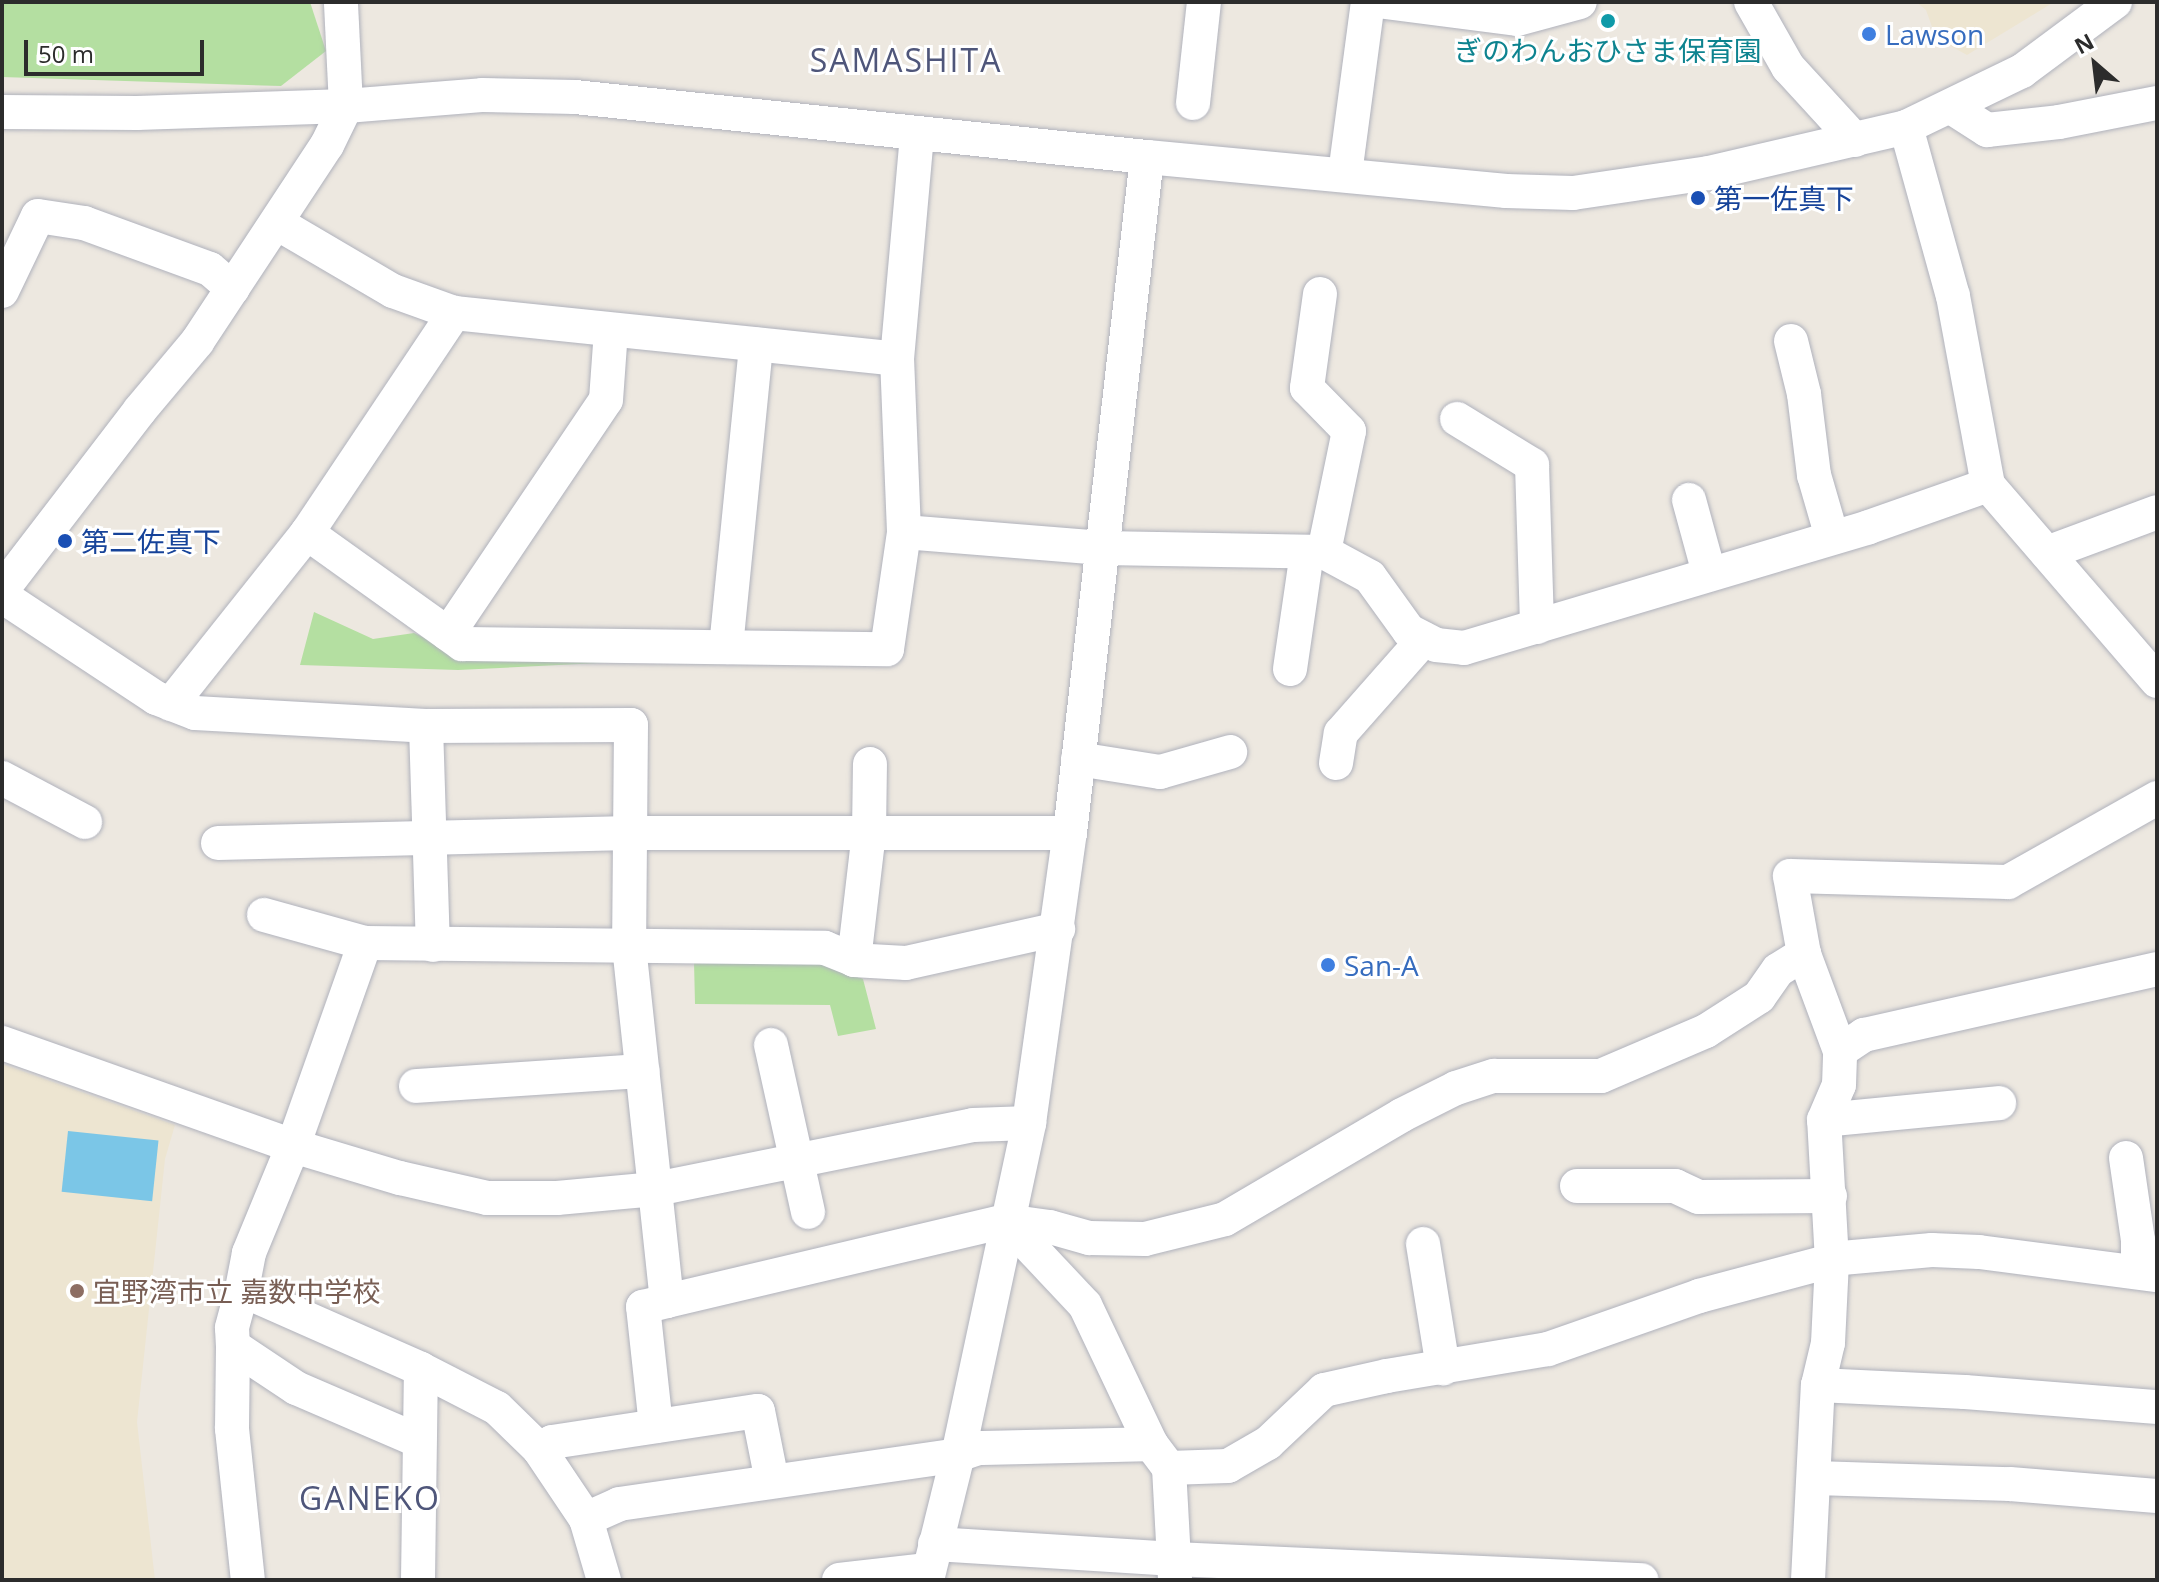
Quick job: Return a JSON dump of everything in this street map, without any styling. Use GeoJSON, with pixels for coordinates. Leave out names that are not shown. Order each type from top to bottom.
{"type":"FeatureCollection","features":[{"type":"Feature","properties":{"kind":"street"},"geometry":{"type":"LineString","coordinates":[[341,2],[346,106],[327,145],[197,342],[2,593],[156,698],[195,713],[426,726],[631,725],[629,946],[667,1301]]}},
{"type":"Feature","properties":{"kind":"street"},"geometry":{"type":"LineString","coordinates":[[1193,103],[1204,2]]}},
{"type":"Feature","properties":{"kind":"street"},"geometry":{"type":"LineString","coordinates":[[1345,174],[1368,2]]}},
{"type":"Feature","properties":{"kind":"street"},"geometry":{"type":"LineString","coordinates":[[1385,2],[1517,19],[1580,2]]}},
{"type":"Feature","properties":{"kind":"street"},"geometry":{"type":"LineString","coordinates":[[1751,2],[1788,67],[1855,140]]}},
{"type":"Feature","properties":{"kind":"street"},"geometry":{"type":"LineString","coordinates":[[2,112],[137,113],[346,106],[482,95],[575,97],[1147,157],[1506,191],[1573,193],[1709,173],[1906,127],[2022,71],[2115,2]]}},
{"type":"Feature","properties":{"kind":"street"},"geometry":{"type":"LineString","coordinates":[[1951,107],[1987,130],[2059,122],[2157,103]]}},
{"type":"Feature","properties":{"kind":"street"},"geometry":{"type":"LineString","coordinates":[[1906,127],[1953,296],[1988,485],[2157,681]]}},
{"type":"Feature","properties":{"kind":"street"},"geometry":{"type":"LineString","coordinates":[[307,533],[462,644],[887,649],[904,532],[897,359],[917,134]]}},
{"type":"Feature","properties":{"kind":"street"},"geometry":{"type":"LineString","coordinates":[[930,1564],[958,1455],[1029,1123],[1070,833],[1147,157]]}},
{"type":"Feature","properties":{"kind":"street"},"geometry":{"type":"LineString","coordinates":[[2,291],[38,216],[84,223],[210,269],[233,289]]}},
{"type":"Feature","properties":{"kind":"street"},"geometry":{"type":"LineString","coordinates":[[277,223],[393,291],[454,313],[897,359]]}},
{"type":"Feature","properties":{"kind":"street"},"geometry":{"type":"LineString","coordinates":[[1290,669],[1315,552],[1349,431],[1307,388],[1320,294]]}},
{"type":"Feature","properties":{"kind":"street"},"geometry":{"type":"LineString","coordinates":[[171,704],[307,533],[454,313]]}},
{"type":"Feature","properties":{"kind":"street"},"geometry":{"type":"LineString","coordinates":[[448,634],[606,400],[611,330]]}},
{"type":"Feature","properties":{"kind":"street"},"geometry":{"type":"LineString","coordinates":[[1791,341],[1804,394],[1814,475],[1832,537]]}},
{"type":"Feature","properties":{"kind":"street"},"geometry":{"type":"LineString","coordinates":[[726,647],[756,344]]}},
{"type":"Feature","properties":{"kind":"street"},"geometry":{"type":"LineString","coordinates":[[1457,419],[1532,465],[1537,627]]}},
{"type":"Feature","properties":{"kind":"street"},"geometry":{"type":"LineString","coordinates":[[904,532],[1102,548],[1315,552],[1370,577],[1409,631],[1436,645],[1464,648],[1832,537],[1988,485]]}},
{"type":"Feature","properties":{"kind":"street"},"geometry":{"type":"LineString","coordinates":[[1689,500],[1709,573]]}},
{"type":"Feature","properties":{"kind":"street"},"geometry":{"type":"LineString","coordinates":[[2047,553],[2157,512]]}},
{"type":"Feature","properties":{"kind":"street"},"geometry":{"type":"LineString","coordinates":[[1336,763],[1341,733],[1424,639]]}},
{"type":"Feature","properties":{"kind":"street"},"geometry":{"type":"LineString","coordinates":[[426,726],[433,945]]}},
{"type":"Feature","properties":{"kind":"street"},"geometry":{"type":"LineString","coordinates":[[1078,759],[1160,772],[1230,752]]}},
{"type":"Feature","properties":{"kind":"street"},"geometry":{"type":"LineString","coordinates":[[854,960],[869,833],[870,764]]}},
{"type":"Feature","properties":{"kind":"street"},"geometry":{"type":"LineString","coordinates":[[2,778],[85,822]]}},
{"type":"Feature","properties":{"kind":"street"},"geometry":{"type":"LineString","coordinates":[[1808,1580],[1818,1385],[1828,1343],[1832,1261],[1824,1120],[1839,1085],[1840,1051],[1804,954],[1790,876],[2008,882],[2157,798]]}},
{"type":"Feature","properties":{"kind":"street"},"geometry":{"type":"LineString","coordinates":[[218,843],[630,833],[1070,833]]}},
{"type":"Feature","properties":{"kind":"street"},"geometry":{"type":"LineString","coordinates":[[264,915],[365,943],[825,948],[854,960],[906,963],[1058,929]]}},
{"type":"Feature","properties":{"kind":"street"},"geometry":{"type":"LineString","coordinates":[[248,1580],[232,1429],[232,1328],[249,1253],[293,1146],[365,943]]}},
{"type":"Feature","properties":{"kind":"street"},"geometry":{"type":"LineString","coordinates":[[656,1426],[643,1307],[1006,1221],[1050,1227],[1089,1238],[1145,1239],[1225,1219],[1402,1115],[1456,1088],[1494,1076],[1601,1076],[1706,1031],[1759,997],[1778,970],[1804,954]]}},
{"type":"Feature","properties":{"kind":"street"},"geometry":{"type":"LineString","coordinates":[[1840,1051],[1864,1035],[2157,969]]}},
{"type":"Feature","properties":{"kind":"street"},"geometry":{"type":"LineString","coordinates":[[2,1043],[293,1146],[400,1178],[487,1198],[557,1198],[656,1189],[973,1125],[1029,1123]]}},
{"type":"Feature","properties":{"kind":"street"},"geometry":{"type":"LineString","coordinates":[[771,1045],[808,1212]]}},
{"type":"Feature","properties":{"kind":"street"},"geometry":{"type":"LineString","coordinates":[[416,1086],[643,1071]]}},
{"type":"Feature","properties":{"kind":"street"},"geometry":{"type":"LineString","coordinates":[[1824,1120],[1999,1103]]}},
{"type":"Feature","properties":{"kind":"street"},"geometry":{"type":"LineString","coordinates":[[586,1519],[619,1504],[958,1455],[978,1448],[1160,1456],[1228,1466],[1268,1443],[1324,1390],[1548,1349],[1699,1296],[1832,1261],[1932,1250],[1979,1252],[2148,1273],[2138,1240],[2126,1158]]}},
{"type":"Feature","properties":{"kind":"street"},"geometry":{"type":"LineString","coordinates":[[1577,1186],[1675,1186],[1699,1197],[1830,1196]]}},
{"type":"Feature","properties":{"kind":"street"},"geometry":{"type":"LineString","coordinates":[[1006,1221],[1085,1305],[1160,1456],[1175,1570]]}},
{"type":"Feature","properties":{"kind":"street"},"geometry":{"type":"LineString","coordinates":[[1085,1305],[1089,1238]]}},
{"type":"Feature","properties":{"kind":"street"},"geometry":{"type":"LineString","coordinates":[[1423,1244],[1443,1368]]}},
{"type":"Feature","properties":{"kind":"street"},"geometry":{"type":"LineString","coordinates":[[242,1290],[421,1369],[497,1408],[539,1449],[586,1519],[604,1580]]}},
{"type":"Feature","properties":{"kind":"street"},"geometry":{"type":"LineString","coordinates":[[233,1346],[296,1388],[419,1441]]}},
{"type":"Feature","properties":{"kind":"street"},"geometry":{"type":"LineString","coordinates":[[418,1580],[421,1369]]}},
{"type":"Feature","properties":{"kind":"street"},"geometry":{"type":"LineString","coordinates":[[1818,1385],[1965,1392],[2023,1399],[2157,1407]]}},
{"type":"Feature","properties":{"kind":"street"},"geometry":{"type":"LineString","coordinates":[[539,1449],[552,1442],[758,1411],[772,1481]]}},
{"type":"Feature","properties":{"kind":"street"},"geometry":{"type":"LineString","coordinates":[[1815,1478],[2010,1484],[2157,1496]]}},
{"type":"Feature","properties":{"kind":"street"},"geometry":{"type":"LineString","coordinates":[[839,1580],[930,1564],[1642,1580]]}},
{"type":"Feature","properties":{"kind":"shaded area"},"geometry":{"type":"Polygon","coordinates":[[[1916,2],[2054,2],[1967,55],[1936,38],[1926,10],[1916,2]]]}},
{"type":"Feature","properties":{"kind":"shaded area","name":"宜野湾市立 嘉数中学校"},"geometry":{"type":"Polygon","coordinates":[[[2,1064],[175,1125],[165,1159],[137,1422],[155,1580],[2,1580],[2,1064]]]}},
{"type":"Feature","properties":{"kind":"green space"},"geometry":{"type":"Polygon","coordinates":[[[2,2],[310,2],[326,51],[281,86],[2,77],[2,2]]]}},
{"type":"Feature","properties":{"kind":"green space"},"geometry":{"type":"Polygon","coordinates":[[[314,612],[373,639],[414,633],[460,654],[620,662],[458,670],[300,665],[314,612]]]}},
{"type":"Feature","properties":{"kind":"green space"},"geometry":{"type":"Polygon","coordinates":[[[820,959],[863,979],[876,1029],[838,1036],[830,1005],[695,1004],[694,962],[820,959]]]}},
{"type":"Feature","properties":{"kind":"water"},"geometry":{"type":"Polygon","coordinates":[[[68,1131],[159,1141],[152,1201],[62,1192],[68,1131]]]}},
{"type":"Feature","properties":{"kind":"place","name":"ぎのわんおひさま保育園"},"geometry":{"type":"Point","coordinates":[1608,21]}},
{"type":"Feature","properties":{"kind":"place","name":"Lawson"},"geometry":{"type":"Point","coordinates":[1869,34]}},
{"type":"Feature","properties":{"kind":"place","name":"第一佐真下"},"geometry":{"type":"Point","coordinates":[1698,198]}},
{"type":"Feature","properties":{"kind":"place","name":"第二佐真下"},"geometry":{"type":"Point","coordinates":[65,541]}},
{"type":"Feature","properties":{"kind":"place","name":"San-A"},"geometry":{"type":"Point","coordinates":[1328,965]}},
{"type":"Feature","properties":{"kind":"place","name":"宜野湾市立 嘉数中学校"},"geometry":{"type":"Point","coordinates":[77,1291]}},
{"type":"Feature","properties":{"kind":"district","name":"SAMASHITA"},"geometry":{"type":"Point","coordinates":[906,60]}},
{"type":"Feature","properties":{"kind":"district","name":"GANEKO"},"geometry":{"type":"Point","coordinates":[370,1498]}}]}
